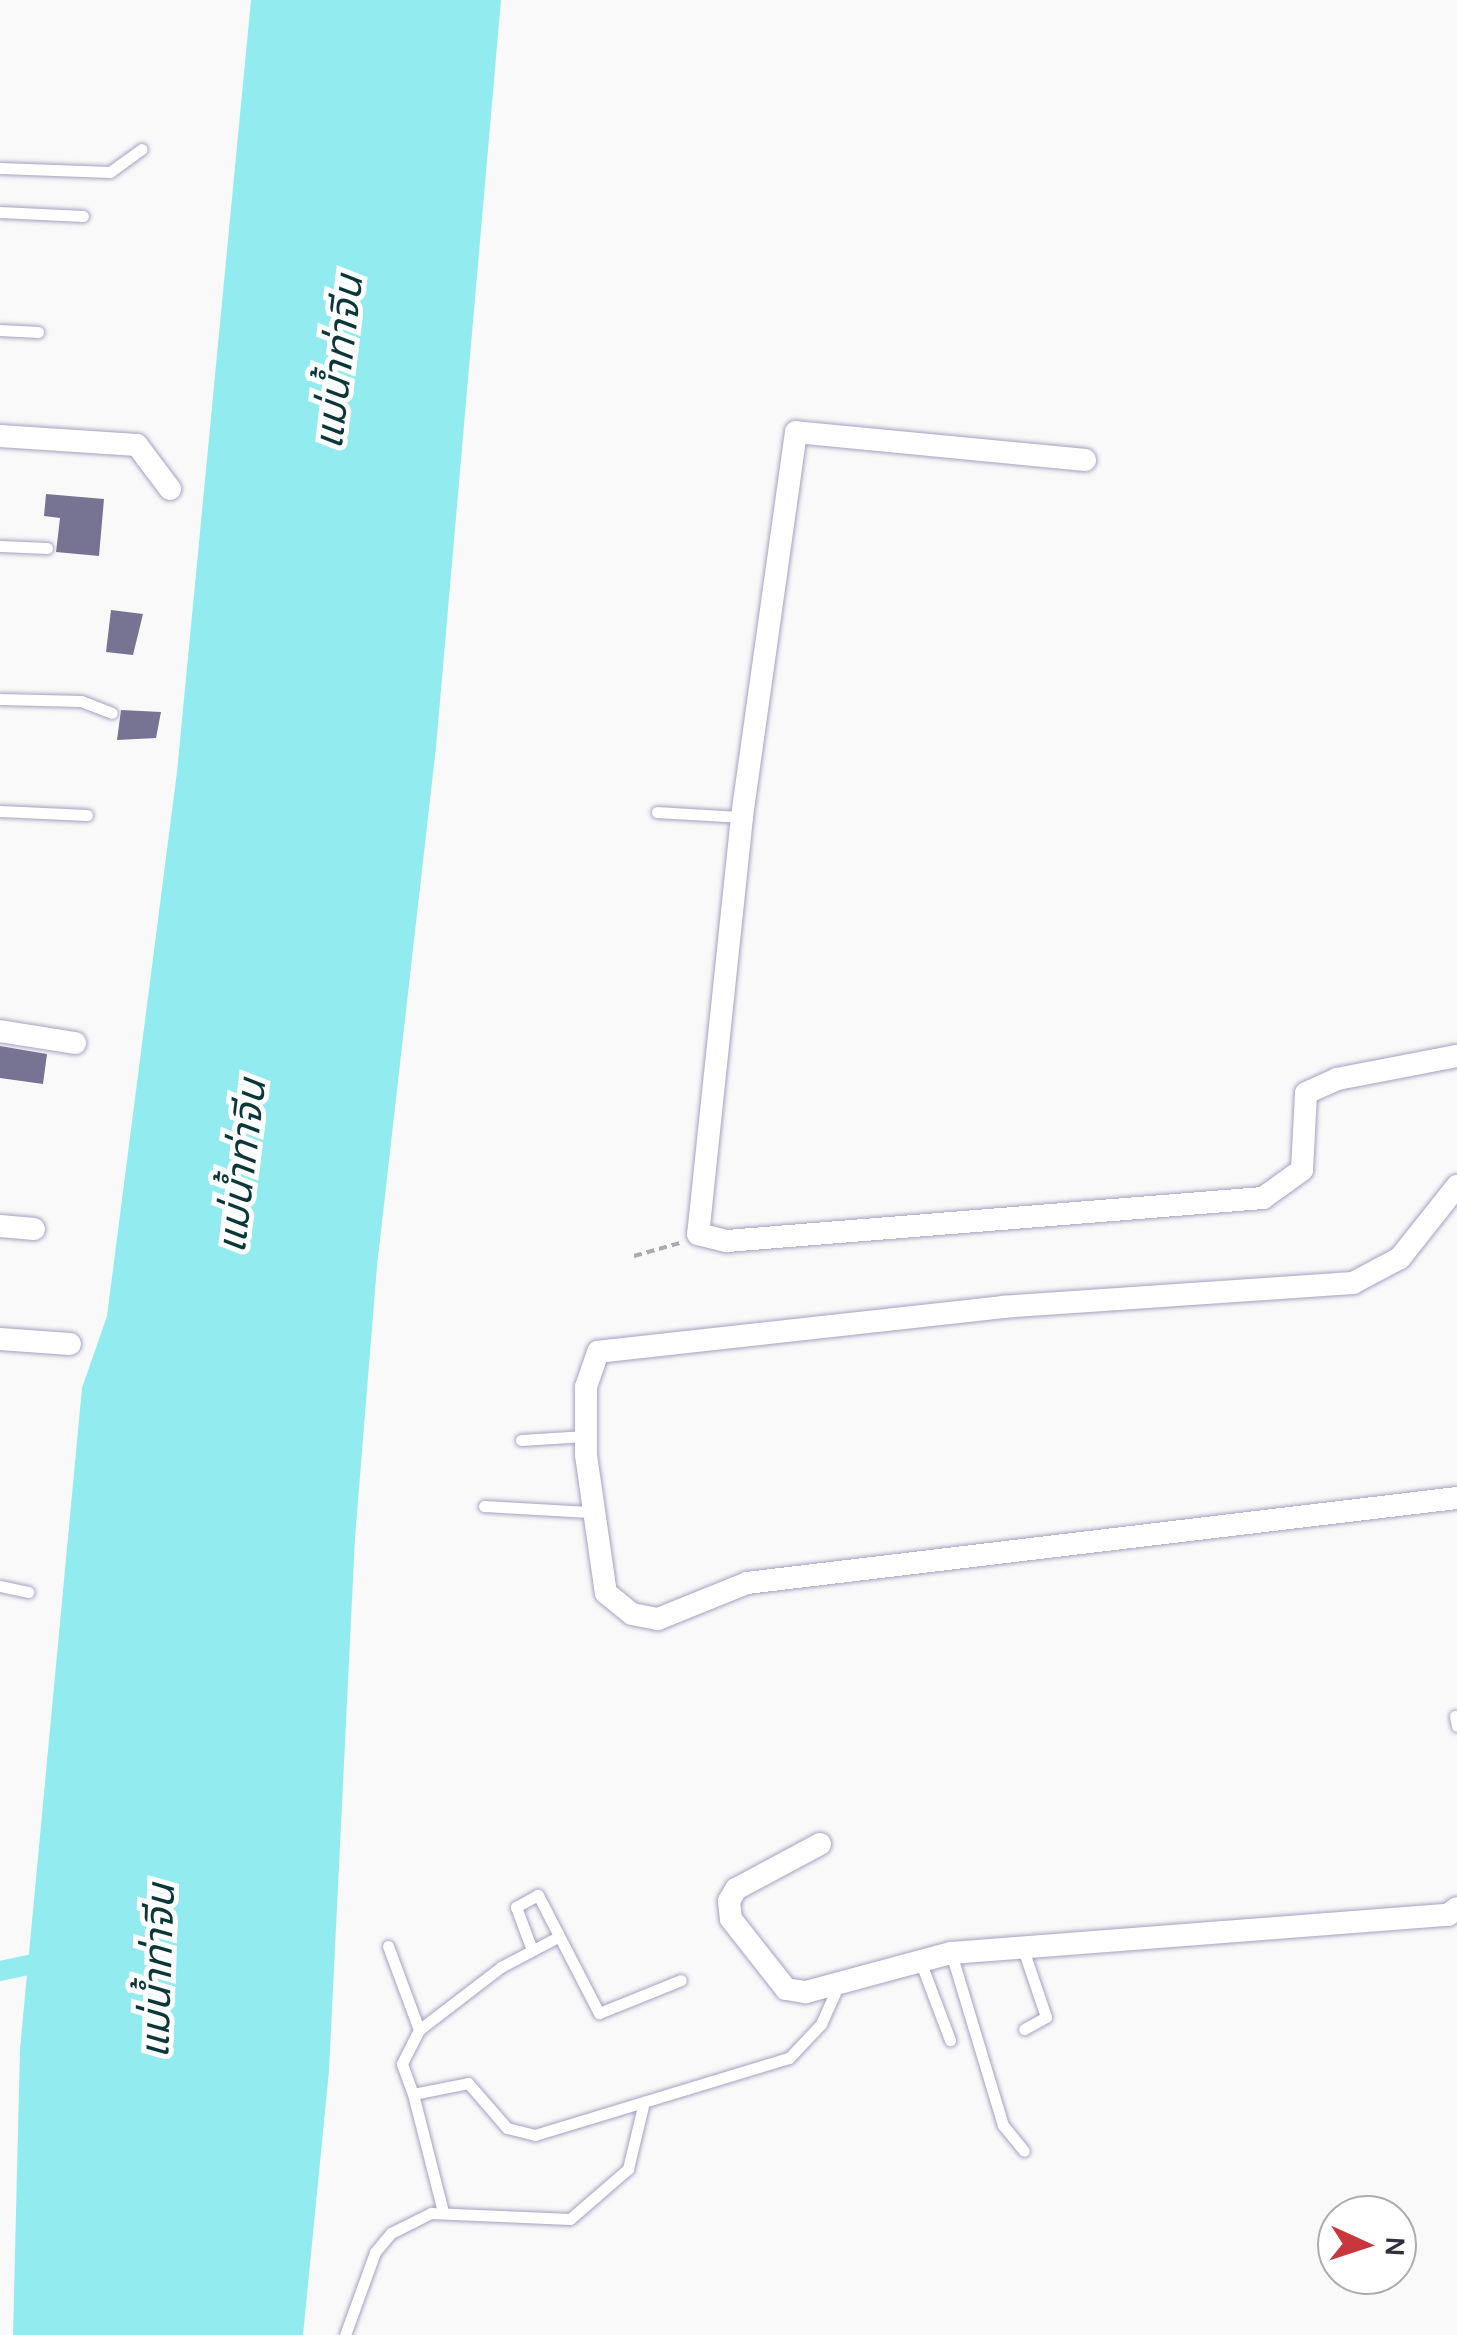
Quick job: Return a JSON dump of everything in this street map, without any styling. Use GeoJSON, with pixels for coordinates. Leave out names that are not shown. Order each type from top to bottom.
{"type":"FeatureCollection","features":[{"type":"Feature","properties":{"kind":"street"},"geometry":{"type":"LineString","coordinates":[[1086,460],[796,432],[742,817],[695,1220],[705,1241],[1263,1198],[1302,1170],[1306,1093],[1337,1079],[1457,1056]]}},
{"type":"Feature","properties":{"kind":"street"},"geometry":{"type":"LineString","coordinates":[[0,436],[137,446],[170,489]]}},
{"type":"Feature","properties":{"kind":"street"},"geometry":{"type":"LineString","coordinates":[[0,1031],[75,1043]]}},
{"type":"Feature","properties":{"kind":"street"},"geometry":{"type":"LineString","coordinates":[[1457,1186],[1400,1258],[1353,1283],[1004,1307],[598,1352],[586,1387],[588,1506],[606,1593],[632,1614],[658,1619],[747,1583],[1457,1498]]}},
{"type":"Feature","properties":{"kind":"street"},"geometry":{"type":"LineString","coordinates":[[0,1226],[34,1228]]}},
{"type":"Feature","properties":{"kind":"street"},"geometry":{"type":"LineString","coordinates":[[0,1339],[70,1344]]}},
{"type":"Feature","properties":{"kind":"street"},"geometry":{"type":"LineString","coordinates":[[820,1844],[736,1889],[731,1919],[786,1989],[841,1980],[950,1953],[1448,1915],[1457,1908]]}},
{"type":"Feature","properties":{"kind":"lane"},"geometry":{"type":"LineString","coordinates":[[0,168],[110,172],[142,149]]}},
{"type":"Feature","properties":{"kind":"lane"},"geometry":{"type":"LineString","coordinates":[[0,212],[82,216]]}},
{"type":"Feature","properties":{"kind":"lane"},"geometry":{"type":"LineString","coordinates":[[0,330],[38,332]]}},
{"type":"Feature","properties":{"kind":"lane"},"geometry":{"type":"LineString","coordinates":[[0,546],[47,548]]}},
{"type":"Feature","properties":{"kind":"lane"},"geometry":{"type":"LineString","coordinates":[[0,698],[81,702],[112,713]]}},
{"type":"Feature","properties":{"kind":"lane"},"geometry":{"type":"LineString","coordinates":[[0,811],[87,815]]}},
{"type":"Feature","properties":{"kind":"lane"},"geometry":{"type":"LineString","coordinates":[[657,812],[742,817]]}},
{"type":"Feature","properties":{"kind":"lane"},"geometry":{"type":"LineString","coordinates":[[520,1440],[586,1446]]}},
{"type":"Feature","properties":{"kind":"lane"},"geometry":{"type":"LineString","coordinates":[[484,1506],[588,1506]]}},
{"type":"Feature","properties":{"kind":"lane"},"geometry":{"type":"LineString","coordinates":[[0,1586],[28,1592]]}},
{"type":"Feature","properties":{"kind":"lane"},"geometry":{"type":"LineString","coordinates":[[532,1950],[519,1901],[543,1898],[556,1938],[598,2013],[681,1980]]}},
{"type":"Feature","properties":{"kind":"lane"},"geometry":{"type":"LineString","coordinates":[[443,2212],[414,2094],[402,2064],[419,2030],[532,1950],[556,1938]]}},
{"type":"Feature","properties":{"kind":"lane"},"geometry":{"type":"LineString","coordinates":[[388,1946],[419,2030]]}},
{"type":"Feature","properties":{"kind":"lane"},"geometry":{"type":"LineString","coordinates":[[1022,1946],[1046,2016],[1024,2030]]}},
{"type":"Feature","properties":{"kind":"lane"},"geometry":{"type":"LineString","coordinates":[[950,1953],[1003,2125],[1024,2151]]}},
{"type":"Feature","properties":{"kind":"lane"},"geometry":{"type":"LineString","coordinates":[[920,1958],[950,2040]]}},
{"type":"Feature","properties":{"kind":"lane"},"geometry":{"type":"LineString","coordinates":[[414,2094],[455,2082],[480,2088],[518,2134],[644,2102],[789,2058],[821,2024],[841,1980]]}},
{"type":"Feature","properties":{"kind":"lane"},"geometry":{"type":"LineString","coordinates":[[345,2335],[375,2252],[414,2218],[443,2212],[534,2224],[570,2219],[628,2169],[644,2102]]}},
{"type":"Feature","properties":{"kind":"path"},"geometry":{"type":"LineString","coordinates":[[634,1256],[705,1241]]}},
{"type":"Feature","properties":{"kind":"water","name":"แม่น้ำท่าจีน"},"geometry":{"type":"Polygon","coordinates":[[[251,0],[501,0],[436,747],[377,1266],[355,1538],[329,2071],[303,2335],[13,2335],[20,2049],[82,1388],[107,1316],[177,772],[251,0]]]}},
{"type":"Feature","properties":{"kind":"building"},"geometry":{"type":"Polygon","coordinates":[[[46,494],[104,499],[99,556],[56,552],[60,518],[44,516],[46,494]]]}},
{"type":"Feature","properties":{"kind":"building"},"geometry":{"type":"Polygon","coordinates":[[[111,610],[143,614],[133,655],[106,652],[111,610]]]}},
{"type":"Feature","properties":{"kind":"building"},"geometry":{"type":"Polygon","coordinates":[[[121,710],[161,712],[156,738],[117,740],[121,710]]]}},
{"type":"Feature","properties":{"kind":"building"},"geometry":{"type":"Polygon","coordinates":[[[0,1046],[47,1054],[43,1084],[0,1078],[0,1046]]]}},
{"type":"Feature","properties":{"kind":"waterway"},"geometry":{"type":"LineString","coordinates":[[0,1971],[52,1960]]}}]}
